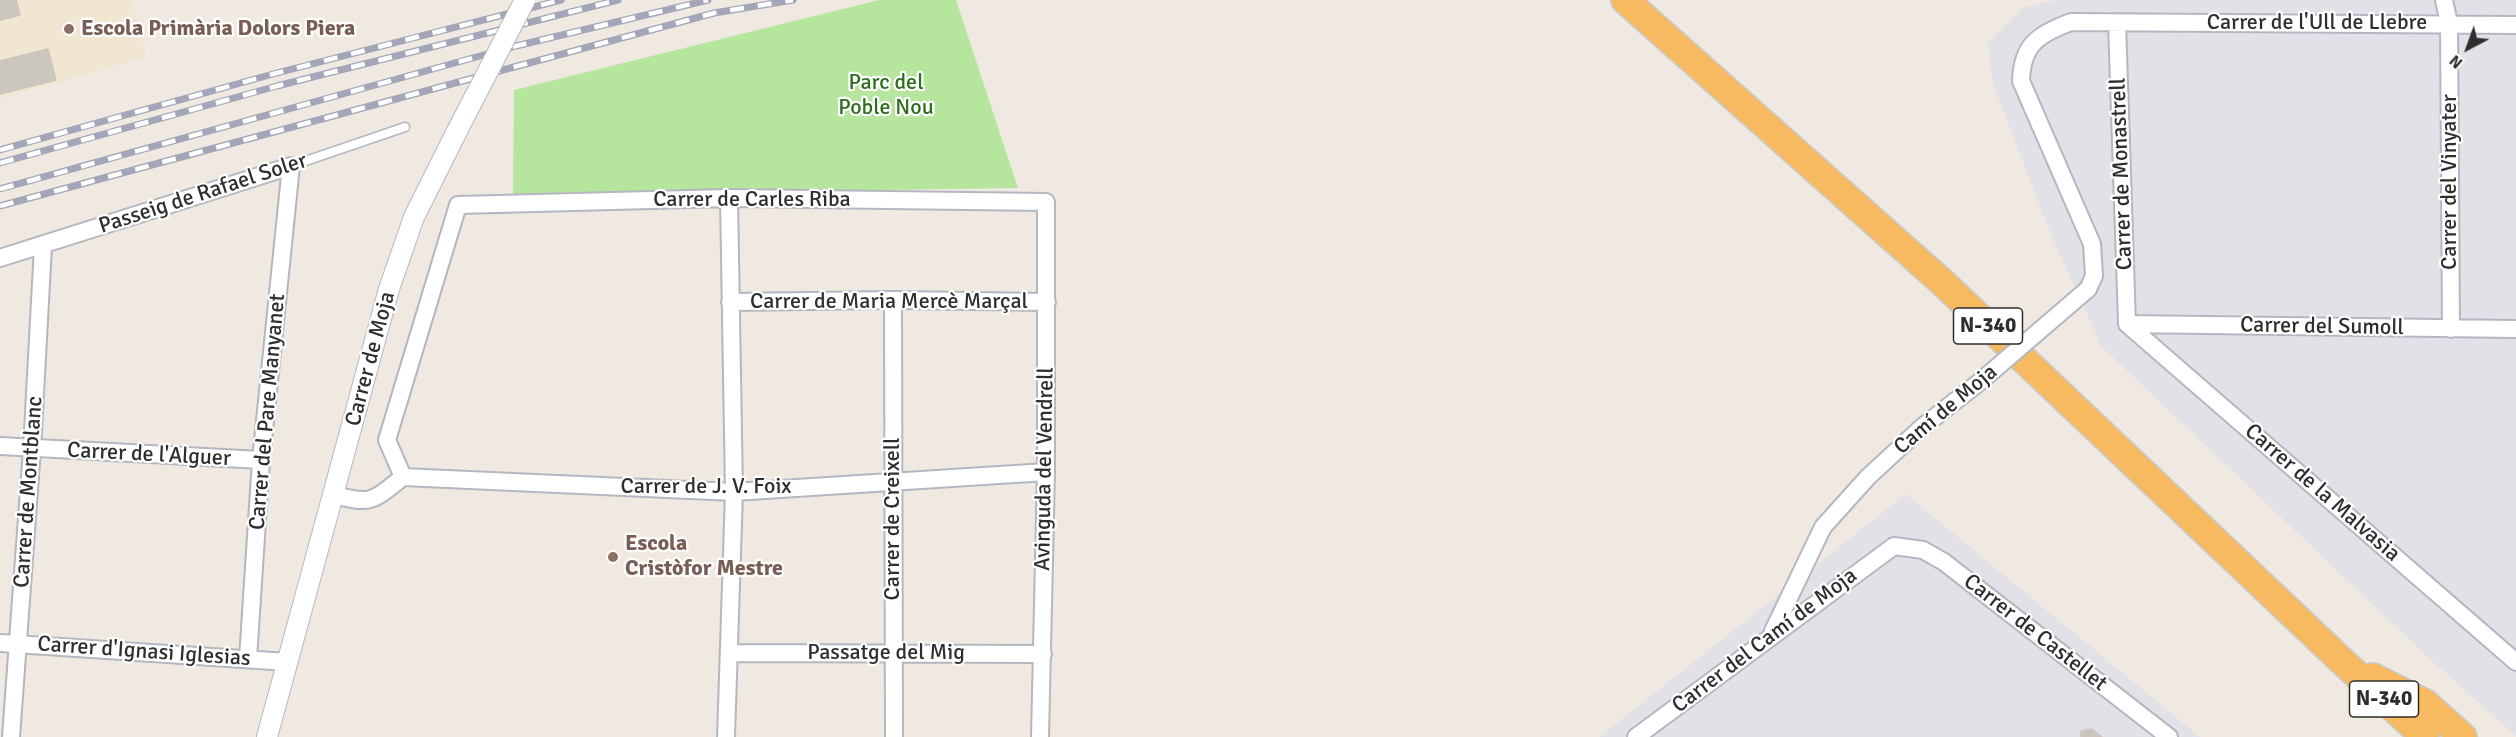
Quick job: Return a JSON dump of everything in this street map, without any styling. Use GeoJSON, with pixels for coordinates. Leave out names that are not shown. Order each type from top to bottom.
{"type":"FeatureCollection","features":[{"type":"Feature","properties":{"kind":"highway","name":"N-340"},"geometry":{"type":"LineString","coordinates":[[1625,0],[1942,282],[2425,737]]}},
{"type":"Feature","properties":{"kind":"highway"},"geometry":{"type":"LineString","coordinates":[[2343,662],[2396,737]]}},
{"type":"Feature","properties":{"kind":"highway"},"geometry":{"type":"LineString","coordinates":[[2343,662],[2426,703],[2463,737]]}},
{"type":"Feature","properties":{"kind":"street","name":"Carrer de Moja"},"geometry":{"type":"LineString","coordinates":[[267,737],[389,289],[414,217],[525,0]]}},
{"type":"Feature","properties":{"kind":"street","name":"Carrer del Vinyater"},"geometry":{"type":"LineString","coordinates":[[2444,0],[2449,23],[2451,329]]}},
{"type":"Feature","properties":{"kind":"street","name":"Camí de Moja"},"geometry":{"type":"LineString","coordinates":[[1772,635],[1822,527],[1868,477],[1921,428],[1982,380],[2088,289],[2094,276],[2092,244],[2021,81],[2022,63],[2031,44],[2048,31],[2071,22],[2117,24]]}},
{"type":"Feature","properties":{"kind":"street","name":"Carrer de l'Ull de Llebre"},"geometry":{"type":"LineString","coordinates":[[2117,24],[2449,23],[2516,25]]}},
{"type":"Feature","properties":{"kind":"street","name":"Carrer de Monastrell"},"geometry":{"type":"LineString","coordinates":[[2117,24],[2127,324]]}},
{"type":"Feature","properties":{"kind":"street","name":"Passeig de Rafael Soler"},"geometry":{"type":"LineString","coordinates":[[0,258],[291,166]]}},
{"type":"Feature","properties":{"kind":"street","name":"Carrer del Pare Manyanet"},"geometry":{"type":"LineString","coordinates":[[248,659],[261,460],[291,166]]}},
{"type":"Feature","properties":{"kind":"street"},"geometry":{"type":"LineString","coordinates":[[726,737],[734,492],[729,198]]}},
{"type":"Feature","properties":{"kind":"street","name":"Carrer de Carles Riba"},"geometry":{"type":"LineString","coordinates":[[402,477],[387,440],[458,205],[729,198],[1046,202]]}},
{"type":"Feature","properties":{"kind":"street","name":"Avinguda del Vendrell"},"geometry":{"type":"LineString","coordinates":[[1040,737],[1046,472],[1046,202]]}},
{"type":"Feature","properties":{"kind":"street","name":"Carrer de Montblanc"},"geometry":{"type":"LineString","coordinates":[[10,737],[19,644],[43,246]]}},
{"type":"Feature","properties":{"kind":"street","name":"Carrer de Maria Mercè Marçal"},"geometry":{"type":"LineString","coordinates":[[730,302],[893,300],[1047,302]]}},
{"type":"Feature","properties":{"kind":"street","name":"Carrer de Creixell"},"geometry":{"type":"LineString","coordinates":[[893,300],[894,737]]}},
{"type":"Feature","properties":{"kind":"street","name":"Carrer del Sumoll"},"geometry":{"type":"LineString","coordinates":[[2127,324],[2516,329]]}},
{"type":"Feature","properties":{"kind":"street","name":"Carrer de la Malvasia"},"geometry":{"type":"LineString","coordinates":[[2127,324],[2516,662]]}},
{"type":"Feature","properties":{"kind":"street","name":"Carrer de l'Alguer"},"geometry":{"type":"LineString","coordinates":[[0,446],[261,460]]}},
{"type":"Feature","properties":{"kind":"street","name":"Carrer de J. V. Foix"},"geometry":{"type":"LineString","coordinates":[[402,477],[734,492],[1046,472]]}},
{"type":"Feature","properties":{"kind":"street"},"geometry":{"type":"LineString","coordinates":[[334,495],[360,502],[374,500],[402,477]]}},
{"type":"Feature","properties":{"kind":"street","name":"Carrer del Camí de Moja"},"geometry":{"type":"LineString","coordinates":[[1636,737],[1894,546]]}},
{"type":"Feature","properties":{"kind":"street","name":"Carrer de Castellet"},"geometry":{"type":"LineString","coordinates":[[1894,546],[1923,550],[1944,562],[2169,737]]}},
{"type":"Feature","properties":{"kind":"street","name":"Carrer d'Ignasi Iglesias"},"geometry":{"type":"LineString","coordinates":[[0,643],[288,662]]}},
{"type":"Feature","properties":{"kind":"street","name":"Passatge del Mig"},"geometry":{"type":"LineString","coordinates":[[729,653],[1043,654]]}},
{"type":"Feature","properties":{"kind":"lane","name":"Passeig de Rafael Soler"},"geometry":{"type":"LineString","coordinates":[[291,166],[405,127]]}},
{"type":"Feature","properties":{"kind":"shaded area","name":"Escola Primària Dolors Piera"},"geometry":{"type":"Polygon","coordinates":[[[0,0],[131,0],[146,57],[0,99],[0,0]]]}},
{"type":"Feature","properties":{"kind":"shaded area"},"geometry":{"type":"Polygon","coordinates":[[[2056,0],[2516,0],[2516,736],[2433,662],[2102,347],[2053,239],[1993,84],[1988,43],[2023,8],[2056,0]]]}},
{"type":"Feature","properties":{"kind":"shaded area"},"geometry":{"type":"Polygon","coordinates":[[[1906,494],[2200,737],[1599,737],[1906,494]]]}},
{"type":"Feature","properties":{"kind":"green space","name":"Parc del Poble Nou"},"geometry":{"type":"Polygon","coordinates":[[[879,0],[956,0],[1018,188],[513,195],[514,90],[879,0]]]}},
{"type":"Feature","properties":{"kind":"building"},"geometry":{"type":"Polygon","coordinates":[[[0,0],[16,0],[20,15],[0,20],[0,0]]]}},
{"type":"Feature","properties":{"kind":"building"},"geometry":{"type":"Polygon","coordinates":[[[48,49],[56,80],[0,94],[0,61],[48,49]]]}},
{"type":"Feature","properties":{"kind":"building"},"geometry":{"type":"Polygon","coordinates":[[[2092,729],[2102,737],[2081,737],[2081,731],[2092,729]]]}},
{"type":"Feature","properties":{"kind":"railway"},"geometry":{"type":"LineString","coordinates":[[0,150],[273,74],[561,0]]}},
{"type":"Feature","properties":{"kind":"railway"},"geometry":{"type":"LineString","coordinates":[[0,163],[277,86],[618,0]]}},
{"type":"Feature","properties":{"kind":"railway"},"geometry":{"type":"LineString","coordinates":[[0,189],[516,46],[708,0]]}},
{"type":"Feature","properties":{"kind":"railway"},"geometry":{"type":"LineString","coordinates":[[0,206],[714,13],[793,0]]}},
{"type":"Feature","properties":{"kind":"place","name":"Escola Primària Dolors Piera"},"geometry":{"type":"Point","coordinates":[69,29]}},
{"type":"Feature","properties":{"kind":"place","name":"Escola Cristòfor Mestre"},"geometry":{"type":"Point","coordinates":[613,557]}}]}
